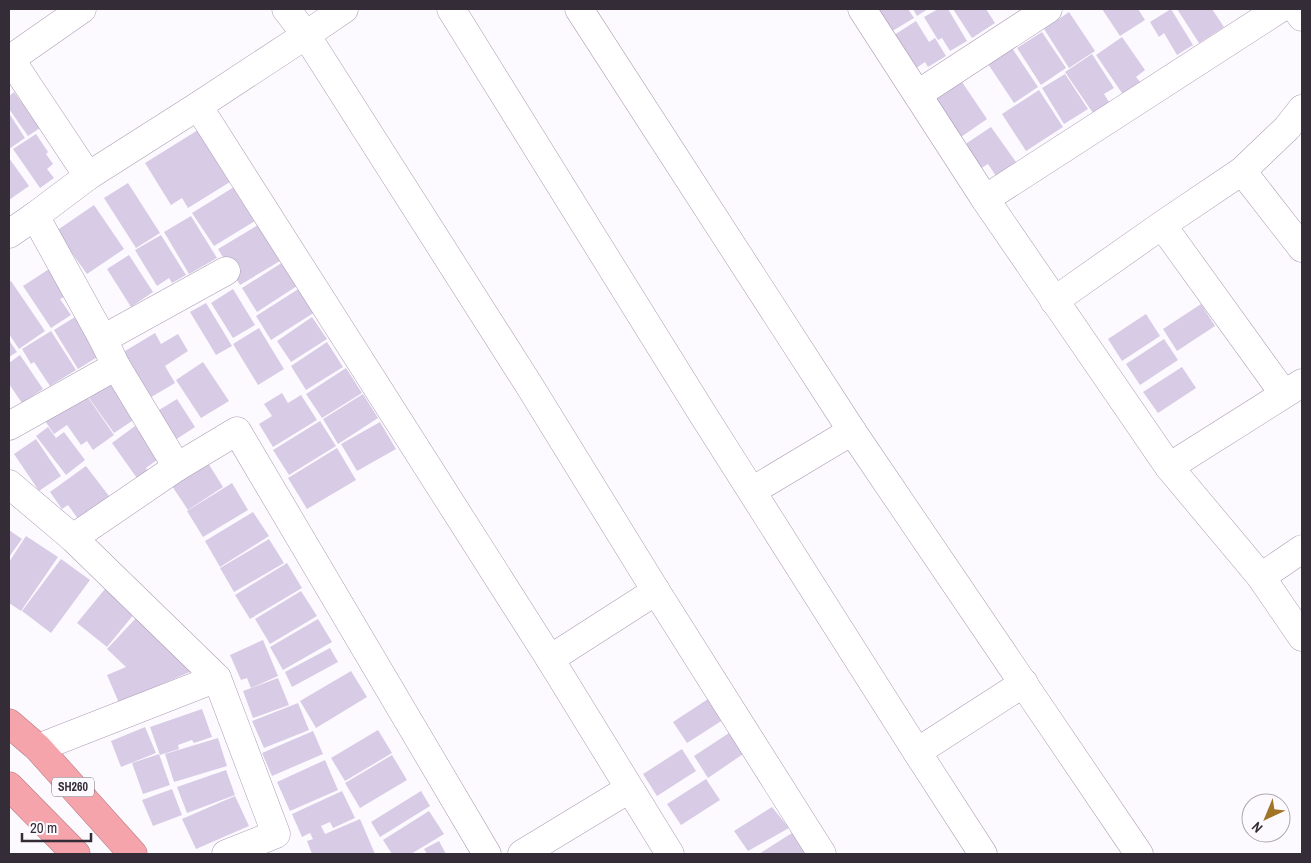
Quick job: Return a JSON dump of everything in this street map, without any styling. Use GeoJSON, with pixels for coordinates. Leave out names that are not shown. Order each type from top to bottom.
{"type":"FeatureCollection","features":[{"type":"Feature","properties":{"kind":"highway","name":"SH260"},"geometry":{"type":"LineString","coordinates":[[9,724],[38,748],[133,854]]}},
{"type":"Feature","properties":{"kind":"highway"},"geometry":{"type":"LineString","coordinates":[[9,786],[76,854]]}},
{"type":"Feature","properties":{"kind":"street"},"geometry":{"type":"LineString","coordinates":[[82,9],[9,59],[88,176]]}},
{"type":"Feature","properties":{"kind":"street"},"geometry":{"type":"LineString","coordinates":[[286,9],[306,35],[524,376],[821,854]]}},
{"type":"Feature","properties":{"kind":"street"},"geometry":{"type":"LineString","coordinates":[[9,234],[88,176],[344,9]]}},
{"type":"Feature","properties":{"kind":"street"},"geometry":{"type":"LineString","coordinates":[[452,9],[752,491],[983,854]]}},
{"type":"Feature","properties":{"kind":"street"},"geometry":{"type":"LineString","coordinates":[[579,9],[852,430],[1139,854]]}},
{"type":"Feature","properties":{"kind":"street"},"geometry":{"type":"LineString","coordinates":[[862,9],[1054,301],[1169,467],[1261,577],[1302,637]]}},
{"type":"Feature","properties":{"kind":"street"},"geometry":{"type":"LineString","coordinates":[[918,94],[1048,9]]}},
{"type":"Feature","properties":{"kind":"street"},"geometry":{"type":"LineString","coordinates":[[986,199],[1279,9]]}},
{"type":"Feature","properties":{"kind":"street"},"geometry":{"type":"LineString","coordinates":[[1296,9],[1302,17]]}},
{"type":"Feature","properties":{"kind":"street"},"geometry":{"type":"LineString","coordinates":[[198,106],[550,659],[670,854]]}},
{"type":"Feature","properties":{"kind":"street"},"geometry":{"type":"LineString","coordinates":[[1054,301],[1242,171],[1287,128],[1302,109]]}},
{"type":"Feature","properties":{"kind":"street"},"geometry":{"type":"LineString","coordinates":[[1242,171],[1302,248]]}},
{"type":"Feature","properties":{"kind":"street"},"geometry":{"type":"LineString","coordinates":[[35,216],[103,338],[116,366],[177,468]]}},
{"type":"Feature","properties":{"kind":"street"},"geometry":{"type":"LineString","coordinates":[[1162,225],[1293,388],[1169,467]]}},
{"type":"Feature","properties":{"kind":"street"},"geometry":{"type":"LineString","coordinates":[[103,338],[226,271]]}},
{"type":"Feature","properties":{"kind":"street"},"geometry":{"type":"LineString","coordinates":[[9,426],[116,366]]}},
{"type":"Feature","properties":{"kind":"street"},"geometry":{"type":"LineString","coordinates":[[752,491],[852,430]]}},
{"type":"Feature","properties":{"kind":"street"},"geometry":{"type":"LineString","coordinates":[[73,538],[177,468],[237,431],[487,854]]}},
{"type":"Feature","properties":{"kind":"street"},"geometry":{"type":"LineString","coordinates":[[9,484],[73,538],[217,678],[276,834],[226,854]]}},
{"type":"Feature","properties":{"kind":"street"},"geometry":{"type":"LineString","coordinates":[[1261,577],[1302,549]]}},
{"type":"Feature","properties":{"kind":"street"},"geometry":{"type":"LineString","coordinates":[[550,659],[656,591]]}},
{"type":"Feature","properties":{"kind":"street"},"geometry":{"type":"LineString","coordinates":[[38,748],[217,678]]}},
{"type":"Feature","properties":{"kind":"street"},"geometry":{"type":"LineString","coordinates":[[917,752],[1024,683]]}},
{"type":"Feature","properties":{"kind":"street"},"geometry":{"type":"LineString","coordinates":[[522,854],[629,789]]}},
{"type":"Feature","properties":{"kind":"building"},"geometry":{"type":"Polygon","coordinates":[[[874,9],[908,9],[914,18],[889,33],[874,9]]]}},
{"type":"Feature","properties":{"kind":"building"},"geometry":{"type":"Polygon","coordinates":[[[913,9],[928,9],[917,16],[913,9]]]}},
{"type":"Feature","properties":{"kind":"building"},"geometry":{"type":"Polygon","coordinates":[[[938,9],[948,9],[967,41],[950,51],[942,38],[938,40],[924,17],[938,9]]]}},
{"type":"Feature","properties":{"kind":"building"},"geometry":{"type":"Polygon","coordinates":[[[953,9],[986,9],[995,23],[972,38],[953,9]]]}},
{"type":"Feature","properties":{"kind":"building"},"geometry":{"type":"Polygon","coordinates":[[[1102,9],[1138,9],[1145,20],[1120,36],[1102,9]]]}},
{"type":"Feature","properties":{"kind":"building"},"geometry":{"type":"Polygon","coordinates":[[[1171,9],[1193,45],[1177,55],[1164,33],[1159,37],[1150,22],[1171,9]]]}},
{"type":"Feature","properties":{"kind":"building"},"geometry":{"type":"Polygon","coordinates":[[[1177,9],[1212,9],[1224,27],[1199,43],[1177,9]]]}},
{"type":"Feature","properties":{"kind":"building"},"geometry":{"type":"Polygon","coordinates":[[[1069,12],[1095,51],[1069,68],[1044,29],[1069,12]]]}},
{"type":"Feature","properties":{"kind":"building"},"geometry":{"type":"Polygon","coordinates":[[[916,21],[929,42],[935,38],[946,56],[928,67],[925,62],[912,71],[891,37],[916,21]]]}},
{"type":"Feature","properties":{"kind":"building"},"geometry":{"type":"Polygon","coordinates":[[[1042,32],[1066,68],[1041,85],[1017,48],[1042,32]]]}},
{"type":"Feature","properties":{"kind":"building"},"geometry":{"type":"Polygon","coordinates":[[[1122,37],[1145,70],[1136,77],[1142,84],[1124,96],[1096,55],[1122,37]]]}},
{"type":"Feature","properties":{"kind":"building"},"geometry":{"type":"Polygon","coordinates":[[[1012,48],[1038,87],[1014,103],[988,64],[1012,48]]]}},
{"type":"Feature","properties":{"kind":"building"},"geometry":{"type":"Polygon","coordinates":[[[1092,54],[1114,88],[1104,94],[1109,102],[1093,113],[1065,72],[1092,54]]]}},
{"type":"Feature","properties":{"kind":"building"},"geometry":{"type":"Polygon","coordinates":[[[1065,74],[1088,109],[1064,124],[1042,88],[1065,74]]]}},
{"type":"Feature","properties":{"kind":"building"},"geometry":{"type":"Polygon","coordinates":[[[962,82],[987,119],[961,137],[936,99],[962,82]]]}},
{"type":"Feature","properties":{"kind":"building"},"geometry":{"type":"Polygon","coordinates":[[[1039,90],[1063,127],[1026,151],[1002,114],[1039,90]]]}},
{"type":"Feature","properties":{"kind":"building"},"geometry":{"type":"Polygon","coordinates":[[[14,92],[40,128],[28,136],[9,109],[9,96],[14,92]]]}},
{"type":"Feature","properties":{"kind":"building"},"geometry":{"type":"Polygon","coordinates":[[[9,113],[25,138],[9,149],[9,113]]]}},
{"type":"Feature","properties":{"kind":"building"},"geometry":{"type":"Polygon","coordinates":[[[991,127],[1016,162],[996,176],[988,164],[980,169],[964,145],[991,127]]]}},
{"type":"Feature","properties":{"kind":"building"},"geometry":{"type":"Polygon","coordinates":[[[198,130],[230,182],[188,208],[182,198],[171,205],[145,163],[198,130]]]}},
{"type":"Feature","properties":{"kind":"building"},"geometry":{"type":"Polygon","coordinates":[[[36,134],[48,152],[46,154],[53,164],[47,169],[54,178],[40,188],[13,149],[36,134]]]}},
{"type":"Feature","properties":{"kind":"building"},"geometry":{"type":"Polygon","coordinates":[[[9,158],[29,186],[9,200],[9,158]]]}},
{"type":"Feature","properties":{"kind":"building"},"geometry":{"type":"Polygon","coordinates":[[[128,183],[160,233],[136,248],[104,198],[128,183]]]}},
{"type":"Feature","properties":{"kind":"building"},"geometry":{"type":"Polygon","coordinates":[[[234,187],[255,221],[214,246],[192,213],[234,187]]]}},
{"type":"Feature","properties":{"kind":"building"},"geometry":{"type":"Polygon","coordinates":[[[94,205],[124,249],[87,274],[56,231],[94,205]]]}},
{"type":"Feature","properties":{"kind":"building"},"geometry":{"type":"Polygon","coordinates":[[[191,216],[217,258],[189,274],[164,232],[191,216]]]}},
{"type":"Feature","properties":{"kind":"building"},"geometry":{"type":"Polygon","coordinates":[[[258,225],[280,261],[240,285],[218,249],[258,225]]]}},
{"type":"Feature","properties":{"kind":"building"},"geometry":{"type":"Polygon","coordinates":[[[161,235],[186,275],[172,283],[169,278],[157,286],[135,250],[161,235]]]}},
{"type":"Feature","properties":{"kind":"building"},"geometry":{"type":"Polygon","coordinates":[[[129,255],[153,292],[131,307],[107,269],[129,255]]]}},
{"type":"Feature","properties":{"kind":"building"},"geometry":{"type":"Polygon","coordinates":[[[283,262],[297,286],[257,312],[242,288],[283,262]]]}},
{"type":"Feature","properties":{"kind":"building"},"geometry":{"type":"Polygon","coordinates":[[[49,269],[66,296],[60,299],[71,315],[51,328],[23,286],[49,269]]]}},
{"type":"Feature","properties":{"kind":"building"},"geometry":{"type":"Polygon","coordinates":[[[11,281],[45,331],[19,349],[9,334],[9,282],[11,281]]]}},
{"type":"Feature","properties":{"kind":"building"},"geometry":{"type":"Polygon","coordinates":[[[300,288],[315,312],[271,340],[256,316],[300,288]]]}},
{"type":"Feature","properties":{"kind":"building"},"geometry":{"type":"Polygon","coordinates":[[[233,289],[255,325],[233,338],[211,303],[233,289]]]}},
{"type":"Feature","properties":{"kind":"building"},"geometry":{"type":"Polygon","coordinates":[[[206,303],[232,346],[216,355],[190,312],[206,303]]]}},
{"type":"Feature","properties":{"kind":"building"},"geometry":{"type":"Polygon","coordinates":[[[1201,304],[1215,326],[1177,351],[1163,329],[1201,304]]]}},
{"type":"Feature","properties":{"kind":"building"},"geometry":{"type":"Polygon","coordinates":[[[1146,314],[1160,336],[1122,361],[1108,339],[1146,314]]]}},
{"type":"Feature","properties":{"kind":"building"},"geometry":{"type":"Polygon","coordinates":[[[75,317],[99,356],[78,369],[54,330],[75,317]]]}},
{"type":"Feature","properties":{"kind":"building"},"geometry":{"type":"Polygon","coordinates":[[[312,317],[327,339],[291,362],[277,341],[312,317]]]}},
{"type":"Feature","properties":{"kind":"building"},"geometry":{"type":"Polygon","coordinates":[[[259,328],[284,369],[258,385],[233,344],[259,328]]]}},
{"type":"Feature","properties":{"kind":"building"},"geometry":{"type":"Polygon","coordinates":[[[51,331],[76,370],[50,386],[34,362],[31,364],[22,349],[51,331]]]}},
{"type":"Feature","properties":{"kind":"building"},"geometry":{"type":"Polygon","coordinates":[[[155,333],[161,344],[178,334],[188,351],[165,366],[175,383],[148,399],[120,354],[155,333]]]}},
{"type":"Feature","properties":{"kind":"building"},"geometry":{"type":"Polygon","coordinates":[[[1164,339],[1178,360],[1140,385],[1126,364],[1164,339]]]}},
{"type":"Feature","properties":{"kind":"building"},"geometry":{"type":"Polygon","coordinates":[[[9,340],[17,352],[9,357],[9,340]]]}},
{"type":"Feature","properties":{"kind":"building"},"geometry":{"type":"Polygon","coordinates":[[[327,342],[343,367],[306,390],[291,366],[327,342]]]}},
{"type":"Feature","properties":{"kind":"building"},"geometry":{"type":"Polygon","coordinates":[[[20,355],[43,389],[22,403],[9,384],[9,363],[20,355]]]}},
{"type":"Feature","properties":{"kind":"building"},"geometry":{"type":"Polygon","coordinates":[[[203,362],[229,401],[201,418],[176,380],[203,362]]]}},
{"type":"Feature","properties":{"kind":"building"},"geometry":{"type":"Polygon","coordinates":[[[1182,367],[1196,388],[1158,413],[1143,392],[1182,367]]]}},
{"type":"Feature","properties":{"kind":"building"},"geometry":{"type":"Polygon","coordinates":[[[346,368],[362,393],[322,418],[306,394],[346,368]]]}},
{"type":"Feature","properties":{"kind":"building"},"geometry":{"type":"Polygon","coordinates":[[[110,384],[135,419],[114,433],[89,398],[110,384]]]}},
{"type":"Feature","properties":{"kind":"building"},"geometry":{"type":"Polygon","coordinates":[[[282,393],[288,403],[301,395],[317,420],[273,447],[259,424],[272,416],[264,404],[282,393]]]}},
{"type":"Feature","properties":{"kind":"building"},"geometry":{"type":"Polygon","coordinates":[[[363,394],[378,418],[338,444],[323,419],[363,394]]]}},
{"type":"Feature","properties":{"kind":"building"},"geometry":{"type":"Polygon","coordinates":[[[87,396],[114,435],[93,450],[87,441],[81,445],[67,425],[54,434],[45,421],[60,410],[63,412],[87,396]]]}},
{"type":"Feature","properties":{"kind":"building"},"geometry":{"type":"Polygon","coordinates":[[[177,399],[195,427],[169,444],[151,415],[177,399]]]}},
{"type":"Feature","properties":{"kind":"building"},"geometry":{"type":"Polygon","coordinates":[[[320,421],[336,446],[289,475],[273,450],[320,421]]]}},
{"type":"Feature","properties":{"kind":"building"},"geometry":{"type":"Polygon","coordinates":[[[380,422],[396,449],[357,471],[341,444],[380,422]]]}},
{"type":"Feature","properties":{"kind":"building"},"geometry":{"type":"Polygon","coordinates":[[[135,426],[158,459],[146,468],[149,473],[139,481],[112,443],[135,426]]]}},
{"type":"Feature","properties":{"kind":"building"},"geometry":{"type":"Polygon","coordinates":[[[48,427],[56,438],[64,432],[85,460],[66,475],[36,436],[48,427]]]}},
{"type":"Feature","properties":{"kind":"building"},"geometry":{"type":"Polygon","coordinates":[[[36,439],[61,476],[39,491],[14,454],[36,439]]]}},
{"type":"Feature","properties":{"kind":"building"},"geometry":{"type":"Polygon","coordinates":[[[337,448],[356,480],[307,509],[288,478],[337,448]]]}},
{"type":"Feature","properties":{"kind":"building"},"geometry":{"type":"Polygon","coordinates":[[[208,463],[223,487],[188,510],[172,486],[208,463]]]}},
{"type":"Feature","properties":{"kind":"building"},"geometry":{"type":"Polygon","coordinates":[[[86,466],[112,500],[81,523],[68,505],[62,509],[50,492],[86,466]]]}},
{"type":"Feature","properties":{"kind":"building"},"geometry":{"type":"Polygon","coordinates":[[[232,483],[248,510],[203,537],[187,511],[232,483]]]}},
{"type":"Feature","properties":{"kind":"building"},"geometry":{"type":"Polygon","coordinates":[[[253,512],[269,536],[220,567],[205,541],[253,512]]]}},
{"type":"Feature","properties":{"kind":"building"},"geometry":{"type":"Polygon","coordinates":[[[9,530],[22,539],[9,557],[9,530]]]}},
{"type":"Feature","properties":{"kind":"building"},"geometry":{"type":"Polygon","coordinates":[[[26,536],[58,557],[21,611],[9,603],[9,562],[26,536]]]}},
{"type":"Feature","properties":{"kind":"building"},"geometry":{"type":"Polygon","coordinates":[[[269,539],[284,563],[234,592],[220,568],[269,539]]]}},
{"type":"Feature","properties":{"kind":"building"},"geometry":{"type":"Polygon","coordinates":[[[61,559],[90,580],[51,633],[22,611],[61,559]]]}},
{"type":"Feature","properties":{"kind":"building"},"geometry":{"type":"Polygon","coordinates":[[[287,563],[302,588],[250,619],[235,595],[287,563]]]}},
{"type":"Feature","properties":{"kind":"building"},"geometry":{"type":"Polygon","coordinates":[[[105,589],[135,613],[107,647],[77,623],[105,589]]]}},
{"type":"Feature","properties":{"kind":"building"},"geometry":{"type":"Polygon","coordinates":[[[301,591],[317,616],[270,644],[255,619],[301,591]]]}},
{"type":"Feature","properties":{"kind":"building"},"geometry":{"type":"Polygon","coordinates":[[[136,618],[192,671],[119,703],[107,675],[126,667],[107,649],[136,618]]]}},
{"type":"Feature","properties":{"kind":"building"},"geometry":{"type":"Polygon","coordinates":[[[318,619],[332,642],[283,670],[270,647],[318,619]]]}},
{"type":"Feature","properties":{"kind":"building"},"geometry":{"type":"Polygon","coordinates":[[[263,640],[278,676],[251,688],[247,678],[241,680],[230,655],[263,640]]]}},
{"type":"Feature","properties":{"kind":"building"},"geometry":{"type":"Polygon","coordinates":[[[330,648],[338,662],[292,687],[285,672],[330,648]]]}},
{"type":"Feature","properties":{"kind":"building"},"geometry":{"type":"Polygon","coordinates":[[[351,671],[367,697],[316,728],[300,701],[351,671]]]}},
{"type":"Feature","properties":{"kind":"building"},"geometry":{"type":"Polygon","coordinates":[[[278,678],[289,705],[253,718],[243,691],[278,678]]]}},
{"type":"Feature","properties":{"kind":"building"},"geometry":{"type":"Polygon","coordinates":[[[711,697],[726,718],[687,743],[673,722],[711,697]]]}},
{"type":"Feature","properties":{"kind":"building"},"geometry":{"type":"Polygon","coordinates":[[[298,703],[309,730],[264,748],[252,721],[298,703]]]}},
{"type":"Feature","properties":{"kind":"building"},"geometry":{"type":"Polygon","coordinates":[[[202,709],[212,737],[194,743],[192,740],[178,745],[179,749],[160,755],[150,727],[202,709]]]}},
{"type":"Feature","properties":{"kind":"building"},"geometry":{"type":"Polygon","coordinates":[[[145,727],[156,753],[121,767],[111,741],[145,727]]]}},
{"type":"Feature","properties":{"kind":"building"},"geometry":{"type":"Polygon","coordinates":[[[378,730],[392,753],[345,781],[331,758],[378,730]]]}},
{"type":"Feature","properties":{"kind":"building"},"geometry":{"type":"Polygon","coordinates":[[[313,731],[323,754],[272,776],[262,753],[313,731]]]}},
{"type":"Feature","properties":{"kind":"building"},"geometry":{"type":"Polygon","coordinates":[[[732,731],[746,752],[708,778],[694,756],[732,731]]]}},
{"type":"Feature","properties":{"kind":"building"},"geometry":{"type":"Polygon","coordinates":[[[218,738],[227,766],[174,782],[165,754],[218,738]]]}},
{"type":"Feature","properties":{"kind":"building"},"geometry":{"type":"Polygon","coordinates":[[[682,749],[696,771],[657,796],[643,774],[682,749]]]}},
{"type":"Feature","properties":{"kind":"building"},"geometry":{"type":"Polygon","coordinates":[[[159,754],[170,785],[143,794],[132,763],[159,754]]]}},
{"type":"Feature","properties":{"kind":"building"},"geometry":{"type":"Polygon","coordinates":[[[392,755],[407,780],[360,808],[345,783],[392,755]]]}},
{"type":"Feature","properties":{"kind":"building"},"geometry":{"type":"Polygon","coordinates":[[[325,760],[338,790],[290,811],[277,782],[325,760]]]}},
{"type":"Feature","properties":{"kind":"building"},"geometry":{"type":"Polygon","coordinates":[[[226,770],[235,795],[187,813],[177,787],[226,770]]]}},
{"type":"Feature","properties":{"kind":"building"},"geometry":{"type":"Polygon","coordinates":[[[706,779],[720,800],[681,825],[667,804],[706,779]]]}},
{"type":"Feature","properties":{"kind":"building"},"geometry":{"type":"Polygon","coordinates":[[[172,789],[182,815],[153,826],[142,800],[172,789]]]}},
{"type":"Feature","properties":{"kind":"building"},"geometry":{"type":"Polygon","coordinates":[[[342,791],[355,818],[333,828],[330,822],[321,826],[325,834],[360,819],[375,854],[312,854],[307,841],[313,839],[310,833],[302,837],[292,814],[342,791]]]}},
{"type":"Feature","properties":{"kind":"building"},"geometry":{"type":"Polygon","coordinates":[[[421,791],[430,806],[380,837],[371,822],[421,791]]]}},
{"type":"Feature","properties":{"kind":"building"},"geometry":{"type":"Polygon","coordinates":[[[235,796],[249,826],[196,849],[182,819],[235,796]]]}},
{"type":"Feature","properties":{"kind":"building"},"geometry":{"type":"Polygon","coordinates":[[[772,807],[789,828],[748,851],[734,831],[772,807]]]}},
{"type":"Feature","properties":{"kind":"building"},"geometry":{"type":"Polygon","coordinates":[[[429,811],[444,834],[411,854],[392,854],[383,840],[429,811]]]}},
{"type":"Feature","properties":{"kind":"building"},"geometry":{"type":"Polygon","coordinates":[[[792,833],[809,854],[759,854],[792,833]]]}},
{"type":"Feature","properties":{"kind":"building"},"geometry":{"type":"Polygon","coordinates":[[[439,841],[446,854],[427,854],[424,849],[439,841]]]}}]}
